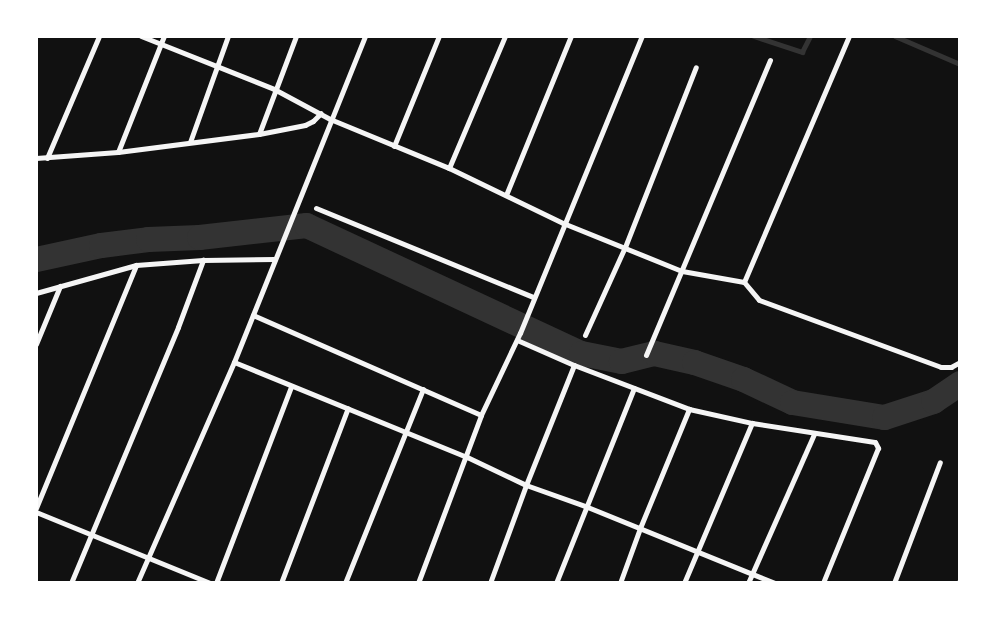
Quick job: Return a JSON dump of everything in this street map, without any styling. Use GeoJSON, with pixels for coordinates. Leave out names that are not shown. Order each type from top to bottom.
{"type":"FeatureCollection","features":[{"type":"Feature","properties":{"kind":"street"},"geometry":{"type":"LineString","coordinates":[[47,158],[99,36]]}},
{"type":"Feature","properties":{"kind":"street"},"geometry":{"type":"LineString","coordinates":[[141,36],[274,89],[330,119],[449,168],[564,223],[682,271],[744,282],[759,300],[941,367],[951,367],[960,362]]}},
{"type":"Feature","properties":{"kind":"street"},"geometry":{"type":"LineString","coordinates":[[118,152],[164,36]]}},
{"type":"Feature","properties":{"kind":"street"},"geometry":{"type":"LineString","coordinates":[[190,142],[216,65],[228,36]]}},
{"type":"Feature","properties":{"kind":"street"},"geometry":{"type":"LineString","coordinates":[[259,134],[274,89],[296,36]]}},
{"type":"Feature","properties":{"kind":"street"},"geometry":{"type":"LineString","coordinates":[[137,583],[146,556],[234,362],[330,119],[365,36]]}},
{"type":"Feature","properties":{"kind":"street"},"geometry":{"type":"LineString","coordinates":[[394,146],[439,36]]}},
{"type":"Feature","properties":{"kind":"street"},"geometry":{"type":"LineString","coordinates":[[449,168],[505,36]]}},
{"type":"Feature","properties":{"kind":"street"},"geometry":{"type":"LineString","coordinates":[[506,195],[571,36]]}},
{"type":"Feature","properties":{"kind":"street"},"geometry":{"type":"LineString","coordinates":[[418,583],[467,457],[481,415],[520,333],[533,297],[642,36]]}},
{"type":"Feature","properties":{"kind":"street"},"geometry":{"type":"LineString","coordinates":[[744,282],[849,36]]}},
{"type":"Feature","properties":{"kind":"street"},"geometry":{"type":"LineString","coordinates":[[646,355],[770,60]]}},
{"type":"Feature","properties":{"kind":"street"},"geometry":{"type":"LineString","coordinates":[[585,335],[625,247],[696,67]]}},
{"type":"Feature","properties":{"kind":"street"},"geometry":{"type":"LineString","coordinates":[[36,158],[118,152],[259,134],[305,125],[321,113]]}},
{"type":"Feature","properties":{"kind":"street"},"geometry":{"type":"LineString","coordinates":[[316,208],[533,297]]}},
{"type":"Feature","properties":{"kind":"street"},"geometry":{"type":"LineString","coordinates":[[36,293],[136,265],[203,260],[275,259]]}},
{"type":"Feature","properties":{"kind":"street"},"geometry":{"type":"LineString","coordinates":[[71,583],[175,336],[203,260]]}},
{"type":"Feature","properties":{"kind":"street"},"geometry":{"type":"LineString","coordinates":[[36,508],[136,265]]}},
{"type":"Feature","properties":{"kind":"street"},"geometry":{"type":"LineString","coordinates":[[36,344],[60,286]]}},
{"type":"Feature","properties":{"kind":"street"},"geometry":{"type":"LineString","coordinates":[[253,315],[481,415]]}},
{"type":"Feature","properties":{"kind":"street"},"geometry":{"type":"LineString","coordinates":[[516,340],[574,365],[690,408],[752,423],[874,442],[878,448],[822,583]]}},
{"type":"Feature","properties":{"kind":"street"},"geometry":{"type":"LineString","coordinates":[[234,362],[291,387],[348,408],[467,457],[526,485],[585,506],[774,583]]}},
{"type":"Feature","properties":{"kind":"street"},"geometry":{"type":"LineString","coordinates":[[490,583],[526,485],[574,365]]}},
{"type":"Feature","properties":{"kind":"street"},"geometry":{"type":"LineString","coordinates":[[216,583],[291,387]]}},
{"type":"Feature","properties":{"kind":"street"},"geometry":{"type":"LineString","coordinates":[[556,583],[585,506],[634,388]]}},
{"type":"Feature","properties":{"kind":"street"},"geometry":{"type":"LineString","coordinates":[[345,583],[423,390]]}},
{"type":"Feature","properties":{"kind":"street"},"geometry":{"type":"LineString","coordinates":[[281,583],[348,408]]}},
{"type":"Feature","properties":{"kind":"street"},"geometry":{"type":"LineString","coordinates":[[620,583],[640,528],[690,408]]}},
{"type":"Feature","properties":{"kind":"street"},"geometry":{"type":"LineString","coordinates":[[684,583],[752,423]]}},
{"type":"Feature","properties":{"kind":"street"},"geometry":{"type":"LineString","coordinates":[[748,583],[814,434]]}},
{"type":"Feature","properties":{"kind":"street"},"geometry":{"type":"LineString","coordinates":[[894,583],[940,462]]}},
{"type":"Feature","properties":{"kind":"street"},"geometry":{"type":"LineString","coordinates":[[36,512],[93,533],[210,583]]}},
{"type":"Feature","properties":{"kind":"waterway"},"geometry":{"type":"LineString","coordinates":[[754,36],[802,52],[810,36]]}},
{"type":"Feature","properties":{"kind":"waterway"},"geometry":{"type":"LineString","coordinates":[[895,36],[960,64]]}},
{"type":"Feature","properties":{"kind":"waterway"},"geometry":{"type":"LineString","coordinates":[[36,259],[101,245],[148,239],[199,237],[306,225],[581,353],[621,361],[654,353],[694,362],[743,379],[792,402],[884,417],[933,401],[960,383]]}}]}
